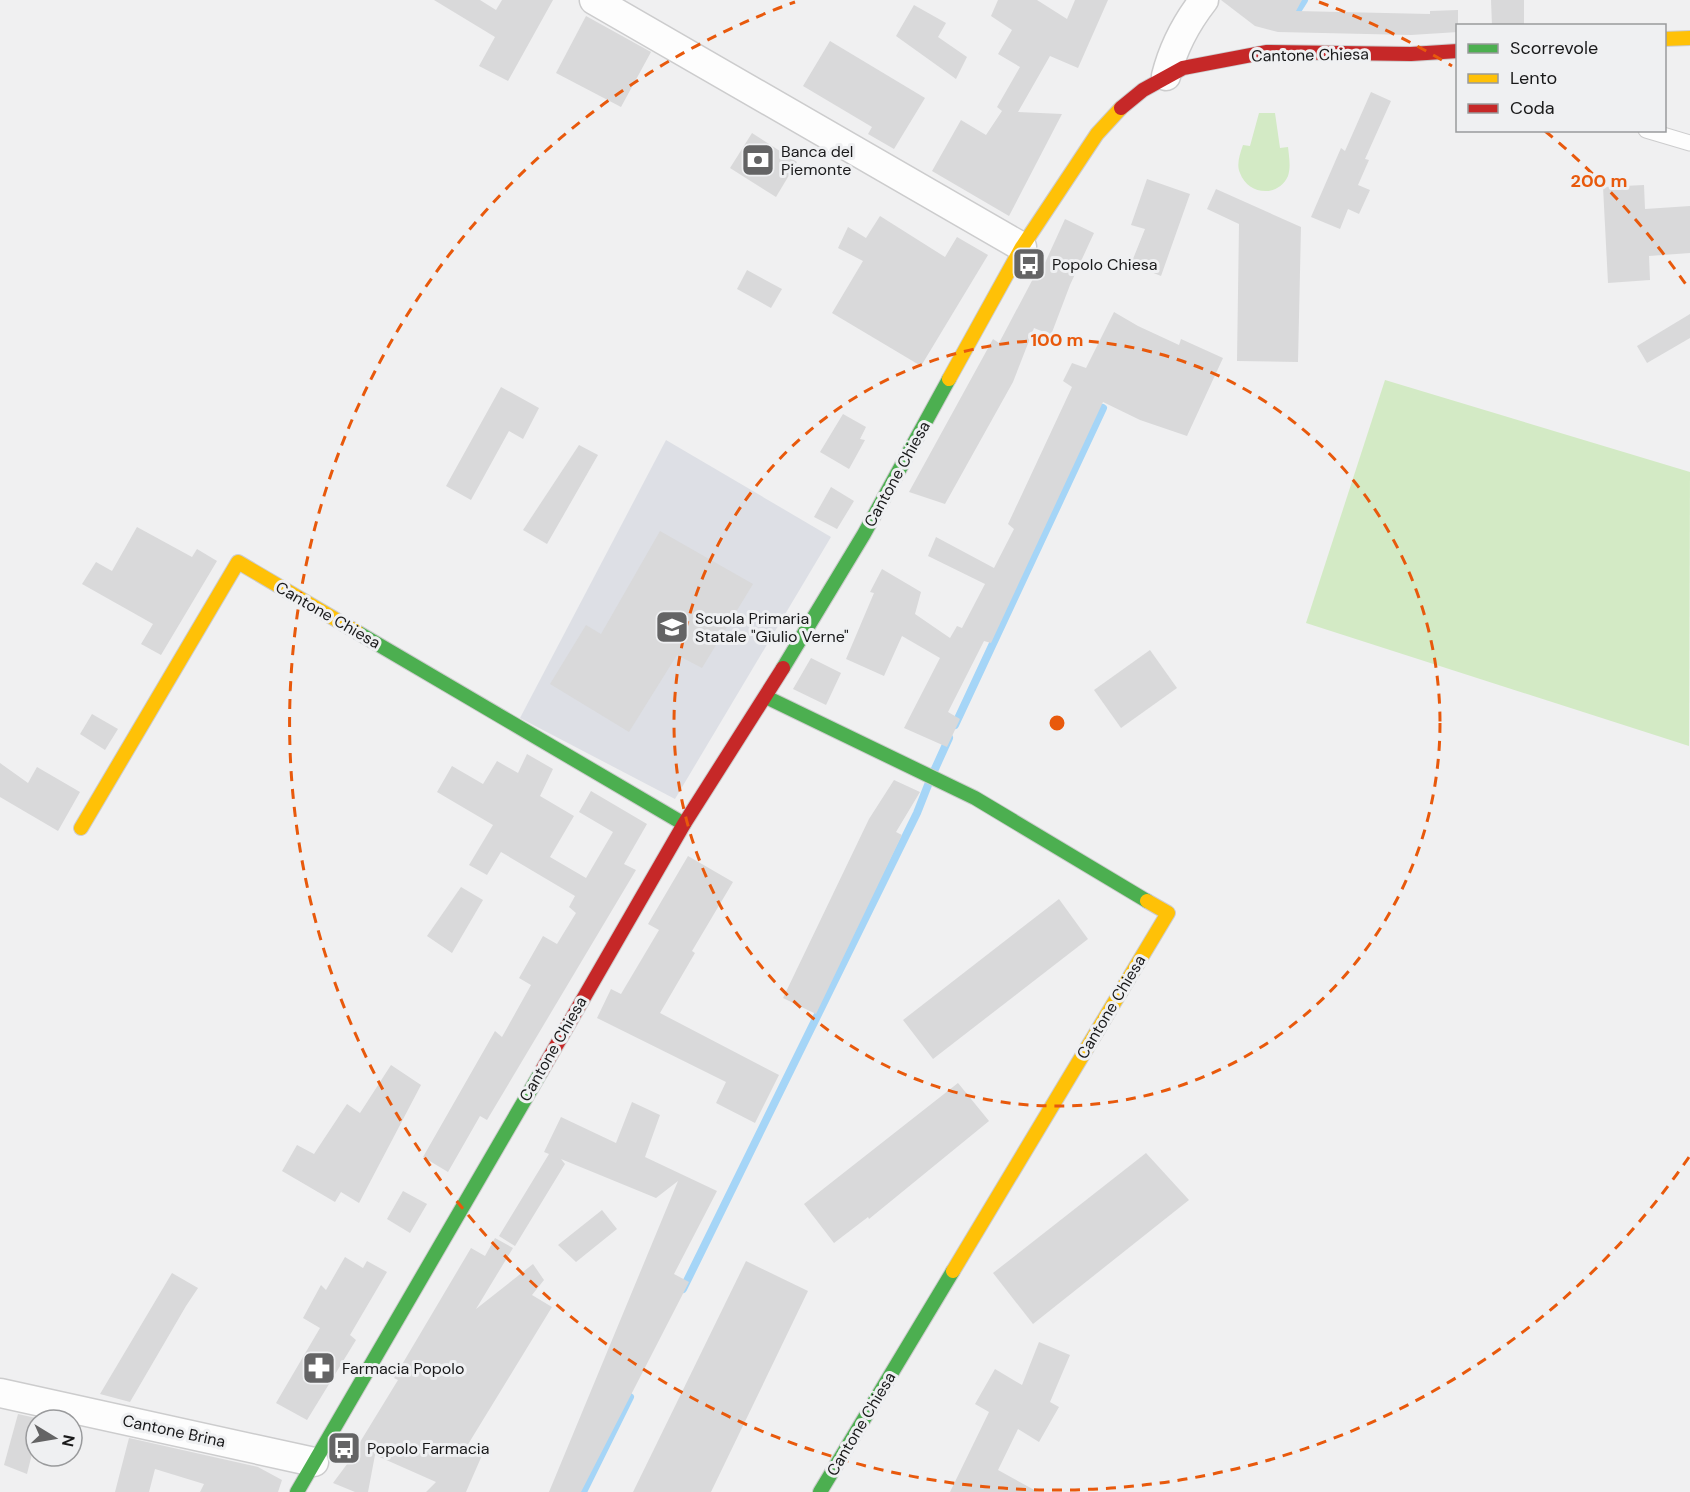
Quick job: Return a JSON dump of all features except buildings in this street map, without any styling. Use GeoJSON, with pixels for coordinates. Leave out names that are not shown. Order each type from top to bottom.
{"type":"FeatureCollection","features":[{"type":"Feature","properties":{"kind":"street"},"geometry":{"type":"LineString","coordinates":[[594,0],[1022,247]]}},
{"type":"Feature","properties":{"kind":"street"},"geometry":{"type":"LineString","coordinates":[[1166,76],[1177,44],[1193,14],[1204,0]]}},
{"type":"Feature","properties":{"kind":"street"},"geometry":{"type":"LineString","coordinates":[[1666,39],[1690,38]]}},
{"type":"Feature","properties":{"kind":"street","name":"Cantone Chiesa"},"geometry":{"type":"LineString","coordinates":[[314,1462],[684,824],[766,697],[864,534],[1022,247],[1097,134],[1119,109],[1143,90],[1183,68],[1200,64],[1267,52],[1411,54],[1456,51]]}},
{"type":"Feature","properties":{"kind":"street","name":"Cantone Chiesa"},"geometry":{"type":"LineString","coordinates":[[81,828],[238,562],[684,824]]}},
{"type":"Feature","properties":{"kind":"street","name":"Cantone Chiesa"},"geometry":{"type":"LineString","coordinates":[[766,697],[975,798],[1168,913],[820,1492]]}},
{"type":"Feature","properties":{"kind":"street","name":"Cantone Brina"},"geometry":{"type":"LineString","coordinates":[[0,1393],[314,1462]]}},
{"type":"Feature","properties":{"kind":"street"},"geometry":{"type":"LineString","coordinates":[[297,1492],[314,1462]]}},
{"type":"Feature","properties":{"kind":"lane"},"geometry":{"type":"LineString","coordinates":[[1653,132],[1690,143]]}},
{"type":"Feature","properties":{"kind":"shaded area","name":"Scuola Primaria Statale \"Giulio Verne\""},"geometry":{"type":"Polygon","coordinates":[[[666,440],[831,537],[675,799],[520,718],[666,440]]]}},
{"type":"Feature","properties":{"kind":"green space"},"geometry":{"type":"Polygon","coordinates":[[[1259,113],[1275,113],[1280,148],[1288,147],[1290,165],[1288,176],[1283,183],[1271,191],[1249,186],[1238,166],[1243,145],[1250,146],[1259,113]]]}},
{"type":"Feature","properties":{"kind":"green space"},"geometry":{"type":"Polygon","coordinates":[[[1385,380],[1690,472],[1689,746],[1306,623],[1385,380]]]}},
{"type":"Feature","properties":{"kind":"waterway"},"geometry":{"type":"LineString","coordinates":[[1292,19],[1304,0]]}},
{"type":"Feature","properties":{"kind":"waterway"},"geometry":{"type":"LineString","coordinates":[[955,725],[1103,408]]}},
{"type":"Feature","properties":{"kind":"waterway"},"geometry":{"type":"LineString","coordinates":[[934,771],[949,738]]}},
{"type":"Feature","properties":{"kind":"waterway"},"geometry":{"type":"LineString","coordinates":[[683,1289],[917,813],[928,785]]}},
{"type":"Feature","properties":{"kind":"waterway"},"geometry":{"type":"LineString","coordinates":[[583,1492],[630,1397]]}},
{"type":"Feature","properties":{"kind":"traffic: fast"},"geometry":{"type":"LineString","coordinates":[[783,668],[864,534],[949,379]]}},
{"type":"Feature","properties":{"kind":"traffic: fast"},"geometry":{"type":"LineString","coordinates":[[357,632],[684,824]]}},
{"type":"Feature","properties":{"kind":"traffic: fast"},"geometry":{"type":"LineString","coordinates":[[766,697],[975,798],[1147,901]]}},
{"type":"Feature","properties":{"kind":"traffic: fast"},"geometry":{"type":"LineString","coordinates":[[297,1492],[541,1072]]}},
{"type":"Feature","properties":{"kind":"traffic: fast"},"geometry":{"type":"LineString","coordinates":[[820,1492],[953,1271]]}},
{"type":"Feature","properties":{"kind":"traffic: slow"},"geometry":{"type":"LineString","coordinates":[[1666,39],[1690,38]]}},
{"type":"Feature","properties":{"kind":"traffic: slow"},"geometry":{"type":"LineString","coordinates":[[949,379],[1022,247],[1097,134],[1121,108]]}},
{"type":"Feature","properties":{"kind":"traffic: slow"},"geometry":{"type":"LineString","coordinates":[[81,828],[238,562],[357,632]]}},
{"type":"Feature","properties":{"kind":"traffic: slow"},"geometry":{"type":"LineString","coordinates":[[953,1271],[1168,913],[1147,901]]}},
{"type":"Feature","properties":{"kind":"traffic: jam"},"geometry":{"type":"LineString","coordinates":[[1121,108],[1143,90],[1183,68],[1267,52],[1411,54],[1456,51]]}},
{"type":"Feature","properties":{"kind":"traffic: jam"},"geometry":{"type":"LineString","coordinates":[[541,1072],[684,824],[783,668]]}},
{"type":"Feature","properties":{"kind":"place","name":"Banca del Piemonte"},"geometry":{"type":"Point","coordinates":[758,160]}},
{"type":"Feature","properties":{"kind":"place","name":"Popolo Chiesa"},"geometry":{"type":"Point","coordinates":[1029,264]}},
{"type":"Feature","properties":{"kind":"place","name":"Scuola Primaria Statale \"Giulio Verne\""},"geometry":{"type":"Point","coordinates":[672,627]}},
{"type":"Feature","properties":{"kind":"place","name":"Farmacia Popolo"},"geometry":{"type":"Point","coordinates":[319,1368]}},
{"type":"Feature","properties":{"kind":"place","name":"Popolo Farmacia"},"geometry":{"type":"Point","coordinates":[344,1448]}}]}
